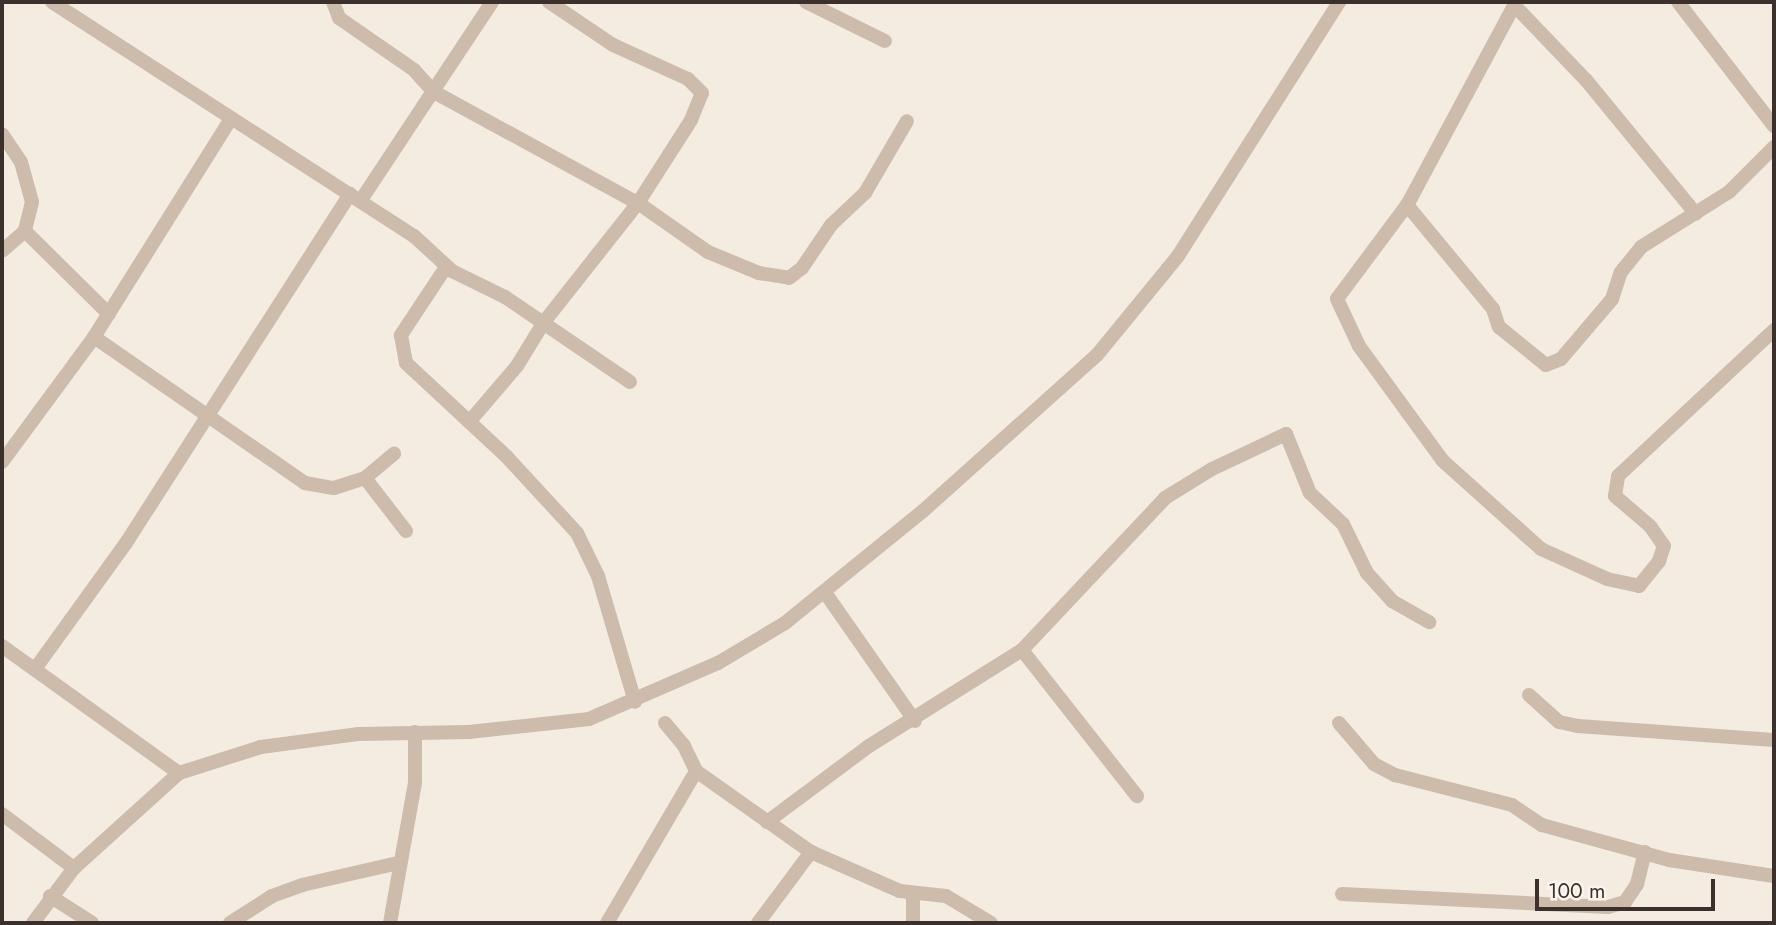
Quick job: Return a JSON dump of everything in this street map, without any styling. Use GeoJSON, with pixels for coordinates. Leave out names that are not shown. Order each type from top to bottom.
{"type":"FeatureCollection","features":[{"type":"Feature","properties":{"kind":"street"},"geometry":{"type":"LineString","coordinates":[[52,2],[230,120],[427,244],[446,267],[544,322],[630,382]]}},
{"type":"Feature","properties":{"kind":"street"},"geometry":{"type":"LineString","coordinates":[[332,2],[339,18],[414,70],[433,92],[638,203],[708,252],[759,273],[789,278],[802,268],[831,225],[865,193],[907,121]]}},
{"type":"Feature","properties":{"kind":"street"},"geometry":{"type":"LineString","coordinates":[[34,669],[126,543],[205,418],[355,197],[433,92],[492,2]]}},
{"type":"Feature","properties":{"kind":"street"},"geometry":{"type":"LineString","coordinates":[[469,422],[517,366],[544,322],[638,203],[691,120],[702,93],[688,79],[614,45],[549,2]]}},
{"type":"Feature","properties":{"kind":"street"},"geometry":{"type":"LineString","coordinates":[[806,2],[885,41]]}},
{"type":"Feature","properties":{"kind":"street"},"geometry":{"type":"LineString","coordinates":[[33,923],[50,896],[74,868],[179,772],[261,747],[415,732],[469,732],[589,719],[635,702],[729,657],[826,594],[1097,355],[1178,256],[1339,2]]}},
{"type":"Feature","properties":{"kind":"street"},"geometry":{"type":"LineString","coordinates":[[1678,2],[1774,126]]}},
{"type":"Feature","properties":{"kind":"street"},"geometry":{"type":"LineString","coordinates":[[1696,214],[1586,80],[1515,3],[1407,205],[1337,299],[1359,346],[1443,461],[1533,542],[1555,557],[1628,587],[1648,578],[1664,546],[1650,526],[1615,496],[1618,477],[1774,330]]}},
{"type":"Feature","properties":{"kind":"street"},"geometry":{"type":"LineString","coordinates":[[2,463],[94,337],[230,120]]}},
{"type":"Feature","properties":{"kind":"street"},"geometry":{"type":"LineString","coordinates":[[2,134],[27,177],[32,202],[25,232],[2,251]]}},
{"type":"Feature","properties":{"kind":"street"},"geometry":{"type":"LineString","coordinates":[[1407,205],[1493,309],[1499,327],[1546,365],[1560,359],[1612,299],[1630,258],[1729,192],[1774,147]]}},
{"type":"Feature","properties":{"kind":"street"},"geometry":{"type":"LineString","coordinates":[[25,232],[109,314]]}},
{"type":"Feature","properties":{"kind":"street"},"geometry":{"type":"LineString","coordinates":[[446,267],[407,323],[401,335],[402,353],[413,370],[568,521],[589,551],[635,702]]}},
{"type":"Feature","properties":{"kind":"street"},"geometry":{"type":"LineString","coordinates":[[94,337],[205,418],[305,483],[334,488],[365,478],[394,454]]}},
{"type":"Feature","properties":{"kind":"street"},"geometry":{"type":"LineString","coordinates":[[767,822],[869,746],[915,721],[1023,650],[1165,498],[1212,469],[1286,434],[1310,493],[1343,524],[1367,573],[1392,600],[1429,622]]}},
{"type":"Feature","properties":{"kind":"street"},"geometry":{"type":"LineString","coordinates":[[365,478],[406,531]]}},
{"type":"Feature","properties":{"kind":"street"},"geometry":{"type":"LineString","coordinates":[[826,594],[915,721]]}},
{"type":"Feature","properties":{"kind":"street"},"geometry":{"type":"LineString","coordinates":[[2,646],[179,772]]}},
{"type":"Feature","properties":{"kind":"street"},"geometry":{"type":"LineString","coordinates":[[1023,650],[1137,796]]}},
{"type":"Feature","properties":{"kind":"street"},"geometry":{"type":"LineString","coordinates":[[1529,695],[1559,722],[1578,726],[1774,740]]}},
{"type":"Feature","properties":{"kind":"street"},"geometry":{"type":"LineString","coordinates":[[665,723],[684,746],[696,771],[811,852],[913,894],[946,896],[991,923]]}},
{"type":"Feature","properties":{"kind":"street"},"geometry":{"type":"LineString","coordinates":[[1339,723],[1374,764],[1395,775],[1512,805],[1542,825],[1645,852],[1774,876]]}},
{"type":"Feature","properties":{"kind":"street"},"geometry":{"type":"LineString","coordinates":[[390,923],[398,863],[415,782],[415,732]]}},
{"type":"Feature","properties":{"kind":"street"},"geometry":{"type":"LineString","coordinates":[[607,923],[696,771]]}},
{"type":"Feature","properties":{"kind":"street"},"geometry":{"type":"LineString","coordinates":[[2,814],[74,868]]}},
{"type":"Feature","properties":{"kind":"street"},"geometry":{"type":"LineString","coordinates":[[758,923],[811,852]]}},
{"type":"Feature","properties":{"kind":"street"},"geometry":{"type":"LineString","coordinates":[[1342,894],[1608,907],[1625,902],[1637,884],[1645,852]]}},
{"type":"Feature","properties":{"kind":"street"},"geometry":{"type":"LineString","coordinates":[[230,923],[272,896],[302,884],[398,863]]}},
{"type":"Feature","properties":{"kind":"street"},"geometry":{"type":"LineString","coordinates":[[913,894],[913,923]]}},
{"type":"Feature","properties":{"kind":"street"},"geometry":{"type":"LineString","coordinates":[[50,896],[92,923]]}}]}
